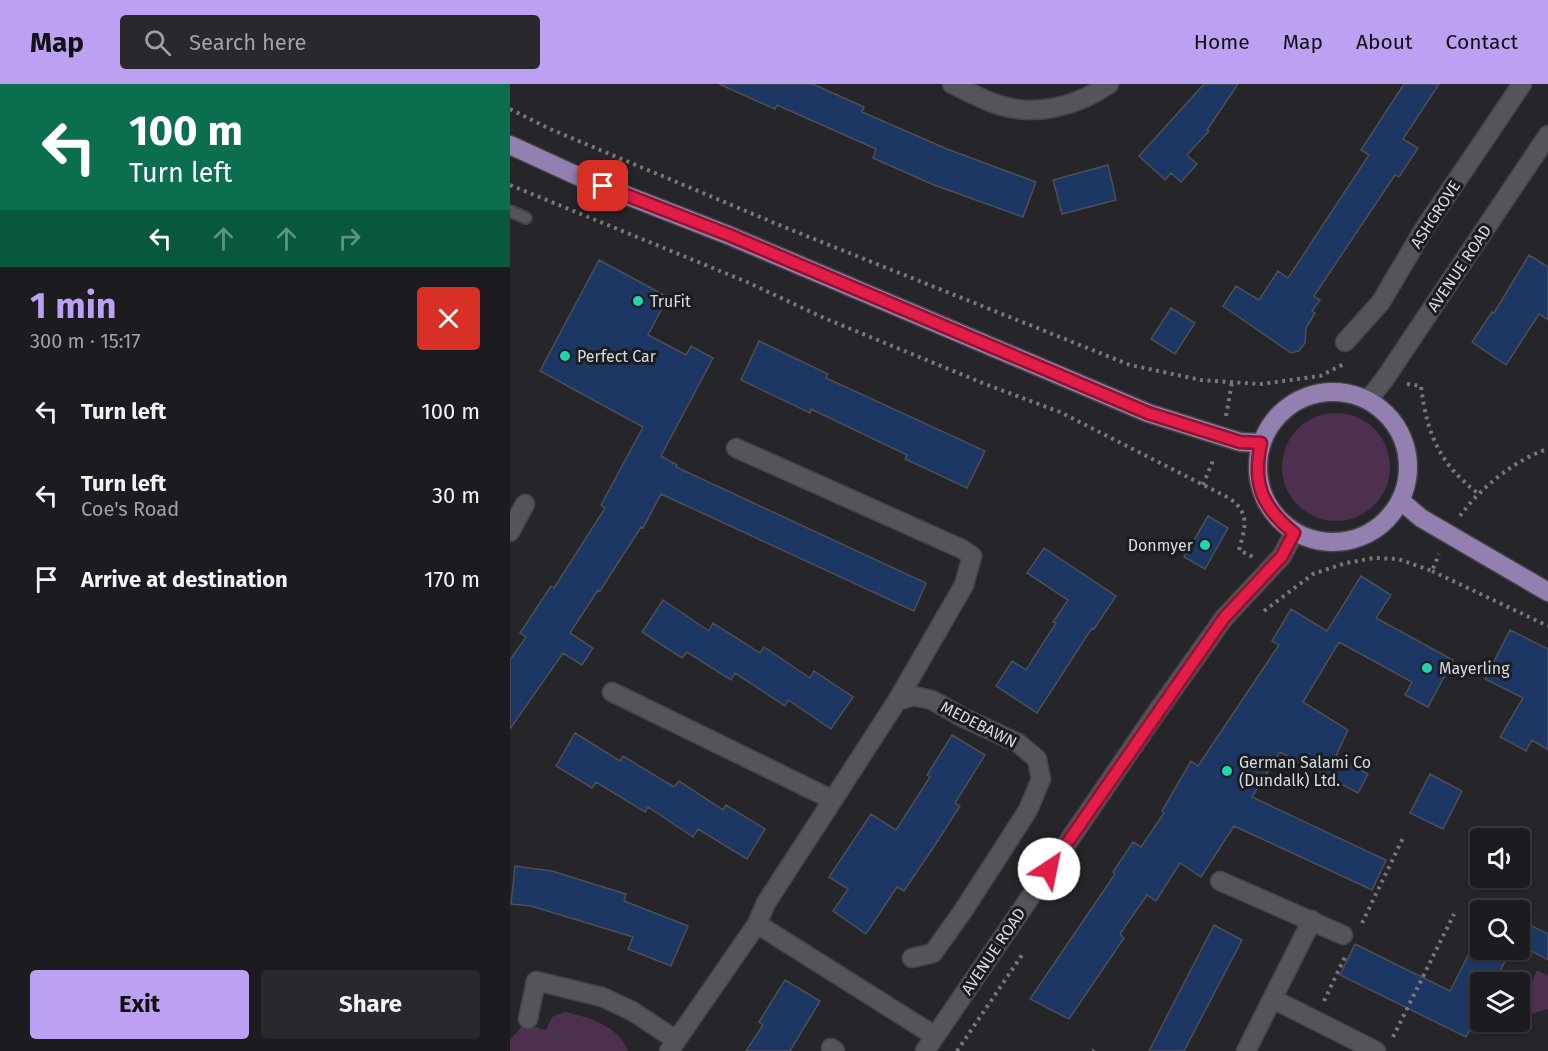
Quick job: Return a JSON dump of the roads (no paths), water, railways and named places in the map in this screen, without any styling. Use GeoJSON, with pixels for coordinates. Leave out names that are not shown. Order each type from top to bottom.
{"type":"FeatureCollection","features":[{"type":"Feature","properties":{"kind":"main road"},"geometry":{"type":"LineString","coordinates":[[510,145],[582,178],[729,235],[1148,413],[1240,442],[1261,443]]}},
{"type":"Feature","properties":{"kind":"main road"},"geometry":{"type":"LineString","coordinates":[[1325,392],[1347,393],[1368,400],[1386,414],[1401,433],[1408,455],[1408,478],[1401,501],[1387,521],[1366,536],[1342,543],[1317,542],[1294,533],[1278,520],[1266,504],[1258,484],[1257,463],[1261,443],[1271,424],[1286,408],[1305,397],[1325,392]]}},
{"type":"Feature","properties":{"kind":"main road"},"geometry":{"type":"LineString","coordinates":[[1401,501],[1421,518],[1548,592]]}},
{"type":"Feature","properties":{"kind":"street"},"geometry":{"type":"LineString","coordinates":[[952,84],[999,105],[1030,111],[1061,106],[1091,97],[1109,84]]}},
{"type":"Feature","properties":{"kind":"street","name":"ASHGROVE"},"geometry":{"type":"LineString","coordinates":[[1345,342],[1381,302],[1424,229],[1522,84]]}},
{"type":"Feature","properties":{"kind":"street","name":"AVENUE ROAD"},"geometry":{"type":"LineString","coordinates":[[1368,400],[1384,380],[1548,135]]}},
{"type":"Feature","properties":{"kind":"street"},"geometry":{"type":"LineString","coordinates":[[528,1019],[536,981],[602,997],[632,1011],[672,1046],[757,924],[765,903],[897,701],[964,585],[972,556],[962,549],[736,447]]}},
{"type":"Feature","properties":{"kind":"street"},"geometry":{"type":"LineString","coordinates":[[510,532],[525,504]]}},
{"type":"Feature","properties":{"kind":"street","name":"AVENUE ROAD"},"geometry":{"type":"LineString","coordinates":[[930,1044],[1224,618],[1282,556],[1294,533]]}},
{"type":"Feature","properties":{"kind":"street"},"geometry":{"type":"LineString","coordinates":[[612,692],[833,800]]}},
{"type":"Feature","properties":{"kind":"street","name":"MEDEBAWN"},"geometry":{"type":"LineString","coordinates":[[897,701],[914,696],[932,700],[1018,743],[1037,759],[1041,779],[1028,810],[933,953],[912,958]]}},
{"type":"Feature","properties":{"kind":"street"},"geometry":{"type":"LineString","coordinates":[[1220,881],[1343,935]]}},
{"type":"Feature","properties":{"kind":"street"},"geometry":{"type":"LineString","coordinates":[[1246,1051],[1312,920]]}},
{"type":"Feature","properties":{"kind":"street"},"geometry":{"type":"LineString","coordinates":[[757,924],[930,1044]]}},
{"type":"Feature","properties":{"kind":"street"},"geometry":{"type":"LineString","coordinates":[[1274,999],[1384,1046]]}},
{"type":"Feature","properties":{"kind":"lane"},"geometry":{"type":"LineString","coordinates":[[510,211],[526,218]]}},
{"type":"Feature","properties":{"kind":"place","name":"TruFit"},"geometry":{"type":"Point","coordinates":[638,301]}},
{"type":"Feature","properties":{"kind":"place","name":"Perfect Car"},"geometry":{"type":"Point","coordinates":[565,356]}},
{"type":"Feature","properties":{"kind":"place","name":"Donmyer"},"geometry":{"type":"Point","coordinates":[1205,545]}},
{"type":"Feature","properties":{"kind":"place","name":"Mayerling"},"geometry":{"type":"Point","coordinates":[1427,668]}},
{"type":"Feature","properties":{"kind":"place","name":"German Salami Co (Dundalk) Ltd."},"geometry":{"type":"Point","coordinates":[1227,771]}}]}
